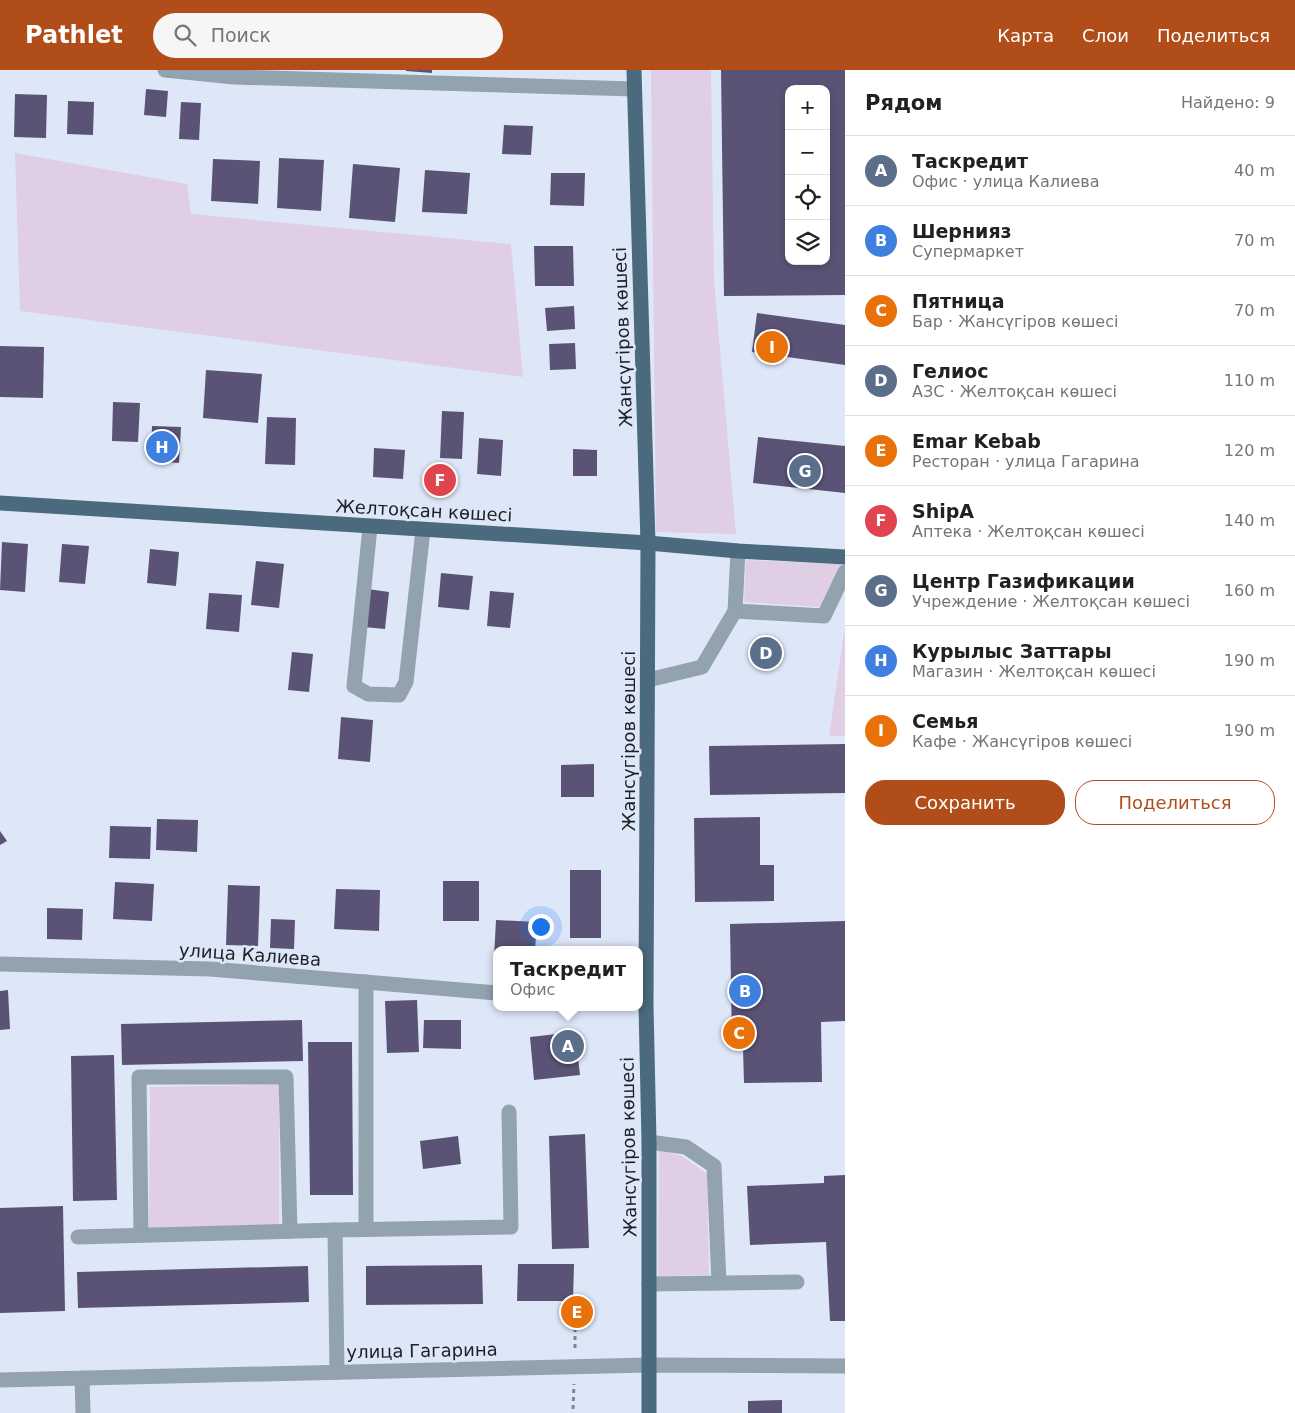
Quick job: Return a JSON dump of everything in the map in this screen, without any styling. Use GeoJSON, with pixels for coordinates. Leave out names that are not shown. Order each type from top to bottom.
{"type":"FeatureCollection","features":[{"type":"Feature","properties":{"kind":"main road","name":"Жансүгіров көшесі"},"geometry":{"type":"LineString","coordinates":[[634,70],[648,543],[643,1005],[649,1142],[650,1413]]}},
{"type":"Feature","properties":{"kind":"main road","name":"Желтоқсан көшесі"},"geometry":{"type":"LineString","coordinates":[[0,504],[648,543],[738,551],[845,557]]}},
{"type":"Feature","properties":{"kind":"street"},"geometry":{"type":"LineString","coordinates":[[164,70],[234,77],[634,89]]}},
{"type":"Feature","properties":{"kind":"street"},"geometry":{"type":"LineString","coordinates":[[370,526],[354,686],[368,694],[399,695],[406,682],[422,530]]}},
{"type":"Feature","properties":{"kind":"street"},"geometry":{"type":"LineString","coordinates":[[648,680],[702,667],[735,611],[738,551]]}},
{"type":"Feature","properties":{"kind":"street"},"geometry":{"type":"LineString","coordinates":[[735,611],[824,616],[845,572]]}},
{"type":"Feature","properties":{"kind":"street","name":"улица Калиева"},"geometry":{"type":"LineString","coordinates":[[0,964],[210,969],[493,993]]}},
{"type":"Feature","properties":{"kind":"street"},"geometry":{"type":"LineString","coordinates":[[366,982],[366,1229]]}},
{"type":"Feature","properties":{"kind":"street"},"geometry":{"type":"LineString","coordinates":[[141,1236],[139,1078],[286,1077],[290,1231]]}},
{"type":"Feature","properties":{"kind":"street"},"geometry":{"type":"LineString","coordinates":[[78,1238],[366,1229],[511,1227],[508,1112]]}},
{"type":"Feature","properties":{"kind":"street"},"geometry":{"type":"LineString","coordinates":[[649,1142],[686,1147],[714,1166],[719,1283]]}},
{"type":"Feature","properties":{"kind":"street"},"geometry":{"type":"LineString","coordinates":[[335,1230],[337,1372]]}},
{"type":"Feature","properties":{"kind":"street"},"geometry":{"type":"LineString","coordinates":[[649,1284],[797,1282]]}},
{"type":"Feature","properties":{"kind":"street","name":"улица Гагарина"},"geometry":{"type":"LineString","coordinates":[[0,1380],[649,1365],[845,1366]]}},
{"type":"Feature","properties":{"kind":"street"},"geometry":{"type":"LineString","coordinates":[[82,1378],[82,1413]]}},
{"type":"Feature","properties":{"kind":"shaded area"},"geometry":{"type":"Polygon","coordinates":[[[651,70],[711,70],[714,280],[736,534],[656,532],[651,70]]]}},
{"type":"Feature","properties":{"kind":"shaded area"},"geometry":{"type":"Polygon","coordinates":[[[15,153],[187,184],[191,214],[511,244],[523,377],[20,311],[15,153]]]}},
{"type":"Feature","properties":{"kind":"shaded area"},"geometry":{"type":"Polygon","coordinates":[[[746,560],[842,564],[820,607],[744,602],[746,560]]]}},
{"type":"Feature","properties":{"kind":"shaded area"},"geometry":{"type":"Polygon","coordinates":[[[845,626],[845,736],[829,736],[845,626]]]}},
{"type":"Feature","properties":{"kind":"shaded area"},"geometry":{"type":"Polygon","coordinates":[[[279,1085],[279,1231],[149,1228],[150,1087],[279,1085]]]}},
{"type":"Feature","properties":{"kind":"shaded area"},"geometry":{"type":"Polygon","coordinates":[[[659,1150],[682,1156],[707,1174],[709,1275],[658,1276],[659,1150]]]}},
{"type":"Feature","properties":{"kind":"building"},"geometry":{"type":"Polygon","coordinates":[[[432,70],[432,73],[406,71],[432,70]]]}},
{"type":"Feature","properties":{"kind":"building"},"geometry":{"type":"Polygon","coordinates":[[[721,70],[845,70],[845,295],[724,296],[721,70]]]}},
{"type":"Feature","properties":{"kind":"building"},"geometry":{"type":"Polygon","coordinates":[[[146,89],[168,91],[166,117],[144,115],[146,89]]]}},
{"type":"Feature","properties":{"kind":"building"},"geometry":{"type":"Polygon","coordinates":[[[15,94],[47,95],[46,138],[14,137],[15,94]]]}},
{"type":"Feature","properties":{"kind":"building"},"geometry":{"type":"Polygon","coordinates":[[[68,101],[94,102],[93,135],[67,134],[68,101]]]}},
{"type":"Feature","properties":{"kind":"building"},"geometry":{"type":"Polygon","coordinates":[[[181,102],[201,103],[199,140],[179,139],[181,102]]]}},
{"type":"Feature","properties":{"kind":"building"},"geometry":{"type":"Polygon","coordinates":[[[504,125],[533,126],[531,155],[502,154],[504,125]]]}},
{"type":"Feature","properties":{"kind":"building"},"geometry":{"type":"Polygon","coordinates":[[[279,158],[324,160],[321,211],[277,208],[279,158]]]}},
{"type":"Feature","properties":{"kind":"building"},"geometry":{"type":"Polygon","coordinates":[[[213,159],[260,161],[258,204],[211,201],[213,159]]]}},
{"type":"Feature","properties":{"kind":"building"},"geometry":{"type":"Polygon","coordinates":[[[353,164],[400,168],[395,222],[349,218],[353,164]]]}},
{"type":"Feature","properties":{"kind":"building"},"geometry":{"type":"Polygon","coordinates":[[[425,170],[470,173],[467,214],[422,212],[425,170]]]}},
{"type":"Feature","properties":{"kind":"building"},"geometry":{"type":"Polygon","coordinates":[[[551,173],[585,173],[584,206],[550,205],[551,173]]]}},
{"type":"Feature","properties":{"kind":"building"},"geometry":{"type":"Polygon","coordinates":[[[534,246],[573,246],[574,286],[535,286],[534,246]]]}},
{"type":"Feature","properties":{"kind":"building"},"geometry":{"type":"Polygon","coordinates":[[[574,306],[575,329],[547,331],[545,308],[574,306]]]}},
{"type":"Feature","properties":{"kind":"building"},"geometry":{"type":"Polygon","coordinates":[[[757,313],[845,325],[845,365],[752,352],[757,313]]]}},
{"type":"Feature","properties":{"kind":"building"},"geometry":{"type":"Polygon","coordinates":[[[575,343],[576,369],[550,370],[549,344],[575,343]]]}},
{"type":"Feature","properties":{"kind":"building"},"geometry":{"type":"Polygon","coordinates":[[[0,346],[44,347],[43,398],[0,397],[0,346]]]}},
{"type":"Feature","properties":{"kind":"building"},"geometry":{"type":"Polygon","coordinates":[[[206,370],[262,374],[258,423],[203,418],[206,370]]]}},
{"type":"Feature","properties":{"kind":"building"},"geometry":{"type":"Polygon","coordinates":[[[113,402],[140,403],[138,442],[112,441],[113,402]]]}},
{"type":"Feature","properties":{"kind":"building"},"geometry":{"type":"Polygon","coordinates":[[[442,411],[464,412],[462,459],[440,458],[442,411]]]}},
{"type":"Feature","properties":{"kind":"building"},"geometry":{"type":"Polygon","coordinates":[[[267,417],[296,418],[295,465],[265,464],[267,417]]]}},
{"type":"Feature","properties":{"kind":"building"},"geometry":{"type":"Polygon","coordinates":[[[152,426],[181,427],[179,463],[151,461],[152,426]]]}},
{"type":"Feature","properties":{"kind":"building"},"geometry":{"type":"Polygon","coordinates":[[[758,437],[845,446],[845,493],[753,483],[758,437]]]}},
{"type":"Feature","properties":{"kind":"building"},"geometry":{"type":"Polygon","coordinates":[[[479,438],[503,440],[501,476],[477,474],[479,438]]]}},
{"type":"Feature","properties":{"kind":"building"},"geometry":{"type":"Polygon","coordinates":[[[374,448],[405,450],[403,479],[373,477],[374,448]]]}},
{"type":"Feature","properties":{"kind":"building"},"geometry":{"type":"Polygon","coordinates":[[[573,449],[597,450],[597,476],[573,476],[573,449]]]}},
{"type":"Feature","properties":{"kind":"building"},"geometry":{"type":"Polygon","coordinates":[[[2,542],[28,544],[25,592],[0,590],[2,542]]]}},
{"type":"Feature","properties":{"kind":"building"},"geometry":{"type":"Polygon","coordinates":[[[62,544],[89,546],[85,584],[59,582],[62,544]]]}},
{"type":"Feature","properties":{"kind":"building"},"geometry":{"type":"Polygon","coordinates":[[[150,549],[179,552],[176,586],[147,583],[150,549]]]}},
{"type":"Feature","properties":{"kind":"building"},"geometry":{"type":"Polygon","coordinates":[[[256,561],[284,564],[279,608],[251,605],[256,561]]]}},
{"type":"Feature","properties":{"kind":"building"},"geometry":{"type":"Polygon","coordinates":[[[441,573],[473,576],[469,610],[438,607],[441,573]]]}},
{"type":"Feature","properties":{"kind":"building"},"geometry":{"type":"Polygon","coordinates":[[[368,589],[389,592],[385,629],[364,627],[368,589]]]}},
{"type":"Feature","properties":{"kind":"building"},"geometry":{"type":"Polygon","coordinates":[[[490,591],[514,593],[510,628],[487,626],[490,591]]]}},
{"type":"Feature","properties":{"kind":"building"},"geometry":{"type":"Polygon","coordinates":[[[209,593],[242,595],[239,632],[206,629],[209,593]]]}},
{"type":"Feature","properties":{"kind":"building"},"geometry":{"type":"Polygon","coordinates":[[[292,652],[313,654],[309,692],[288,690],[292,652]]]}},
{"type":"Feature","properties":{"kind":"building"},"geometry":{"type":"Polygon","coordinates":[[[341,717],[373,720],[370,762],[338,759],[341,717]]]}},
{"type":"Feature","properties":{"kind":"building"},"geometry":{"type":"Polygon","coordinates":[[[845,744],[845,793],[710,795],[709,746],[845,744]]]}},
{"type":"Feature","properties":{"kind":"building"},"geometry":{"type":"Polygon","coordinates":[[[594,764],[594,797],[561,797],[561,765],[594,764]]]}},
{"type":"Feature","properties":{"kind":"building"},"geometry":{"type":"Polygon","coordinates":[[[760,817],[760,865],[774,865],[774,901],[695,902],[694,818],[760,817]]]}},
{"type":"Feature","properties":{"kind":"building"},"geometry":{"type":"Polygon","coordinates":[[[157,819],[198,820],[197,852],[156,850],[157,819]]]}},
{"type":"Feature","properties":{"kind":"building"},"geometry":{"type":"Polygon","coordinates":[[[110,826],[151,827],[150,859],[109,858],[110,826]]]}},
{"type":"Feature","properties":{"kind":"building"},"geometry":{"type":"Polygon","coordinates":[[[0,831],[7,841],[0,845],[0,831]]]}},
{"type":"Feature","properties":{"kind":"building"},"geometry":{"type":"Polygon","coordinates":[[[570,870],[601,870],[601,938],[570,938],[570,870]]]}},
{"type":"Feature","properties":{"kind":"building"},"geometry":{"type":"Polygon","coordinates":[[[443,881],[479,881],[479,921],[443,921],[443,881]]]}},
{"type":"Feature","properties":{"kind":"building"},"geometry":{"type":"Polygon","coordinates":[[[115,882],[154,884],[152,921],[113,919],[115,882]]]}},
{"type":"Feature","properties":{"kind":"building"},"geometry":{"type":"Polygon","coordinates":[[[228,885],[260,886],[258,946],[226,945],[228,885]]]}},
{"type":"Feature","properties":{"kind":"building"},"geometry":{"type":"Polygon","coordinates":[[[336,889],[380,890],[379,931],[334,929],[336,889]]]}},
{"type":"Feature","properties":{"kind":"building"},"geometry":{"type":"Polygon","coordinates":[[[47,908],[83,909],[82,940],[47,939],[47,908]]]}},
{"type":"Feature","properties":{"kind":"building"},"geometry":{"type":"Polygon","coordinates":[[[271,919],[295,920],[294,949],[270,948],[271,919]]]}},
{"type":"Feature","properties":{"kind":"building"},"geometry":{"type":"Polygon","coordinates":[[[496,920],[537,922],[535,946],[495,946],[496,920]]]}},
{"type":"Feature","properties":{"kind":"building"},"geometry":{"type":"Polygon","coordinates":[[[845,921],[845,1021],[821,1022],[822,1082],[744,1083],[743,1048],[732,1048],[730,924],[845,921]]]}},
{"type":"Feature","properties":{"kind":"building"},"geometry":{"type":"Polygon","coordinates":[[[8,990],[10,1029],[0,1030],[0,991],[8,990]]]}},
{"type":"Feature","properties":{"kind":"building"},"geometry":{"type":"Polygon","coordinates":[[[417,1000],[419,1052],[387,1053],[385,1001],[417,1000]]]}},
{"type":"Feature","properties":{"kind":"building"},"geometry":{"type":"Polygon","coordinates":[[[302,1020],[303,1061],[122,1065],[121,1024],[302,1020]]]}},
{"type":"Feature","properties":{"kind":"building"},"geometry":{"type":"Polygon","coordinates":[[[424,1020],[461,1020],[461,1049],[423,1048],[424,1020]]]}},
{"type":"Feature","properties":{"kind":"building"},"geometry":{"type":"Polygon","coordinates":[[[575,1032],[580,1075],[534,1080],[530,1037],[575,1032]]]}},
{"type":"Feature","properties":{"kind":"building"},"geometry":{"type":"Polygon","coordinates":[[[308,1042],[352,1042],[353,1195],[310,1195],[308,1042]]]}},
{"type":"Feature","properties":{"kind":"building"},"geometry":{"type":"Polygon","coordinates":[[[114,1055],[117,1200],[73,1201],[71,1056],[114,1055]]]}},
{"type":"Feature","properties":{"kind":"building"},"geometry":{"type":"Polygon","coordinates":[[[585,1134],[589,1248],[552,1249],[549,1136],[585,1134]]]}},
{"type":"Feature","properties":{"kind":"building"},"geometry":{"type":"Polygon","coordinates":[[[458,1136],[461,1164],[423,1169],[420,1141],[458,1136]]]}},
{"type":"Feature","properties":{"kind":"building"},"geometry":{"type":"Polygon","coordinates":[[[845,1175],[845,1321],[830,1321],[826,1242],[750,1245],[747,1186],[824,1183],[824,1176],[845,1175]]]}},
{"type":"Feature","properties":{"kind":"building"},"geometry":{"type":"Polygon","coordinates":[[[63,1206],[65,1311],[0,1313],[0,1208],[63,1206]]]}},
{"type":"Feature","properties":{"kind":"building"},"geometry":{"type":"Polygon","coordinates":[[[518,1264],[574,1264],[573,1301],[517,1301],[518,1264]]]}},
{"type":"Feature","properties":{"kind":"building"},"geometry":{"type":"Polygon","coordinates":[[[482,1265],[483,1304],[366,1305],[366,1266],[482,1265]]]}},
{"type":"Feature","properties":{"kind":"building"},"geometry":{"type":"Polygon","coordinates":[[[308,1266],[309,1302],[78,1308],[77,1272],[308,1266]]]}},
{"type":"Feature","properties":{"kind":"building"},"geometry":{"type":"Polygon","coordinates":[[[782,1400],[782,1413],[748,1413],[748,1401],[782,1400]]]}},
{"type":"Feature","properties":{"kind":"place","name":"Семья"},"geometry":{"type":"Point","coordinates":[772,347]}},
{"type":"Feature","properties":{"kind":"place","name":"Курылыс Заттары"},"geometry":{"type":"Point","coordinates":[162,447]}},
{"type":"Feature","properties":{"kind":"place","name":"Центр Газификации"},"geometry":{"type":"Point","coordinates":[805,471]}},
{"type":"Feature","properties":{"kind":"place","name":"ShipA"},"geometry":{"type":"Point","coordinates":[440,480]}},
{"type":"Feature","properties":{"kind":"place","name":"Гелиос"},"geometry":{"type":"Point","coordinates":[766,653]}},
{"type":"Feature","properties":{"kind":"place","name":"Шернияз"},"geometry":{"type":"Point","coordinates":[745,991]}},
{"type":"Feature","properties":{"kind":"place","name":"Пятница"},"geometry":{"type":"Point","coordinates":[739,1033]}},
{"type":"Feature","properties":{"kind":"place","name":"Таскредит"},"geometry":{"type":"Point","coordinates":[568,1046]}},
{"type":"Feature","properties":{"kind":"place","name":"Emar Kebab"},"geometry":{"type":"Point","coordinates":[577,1312]}}]}
